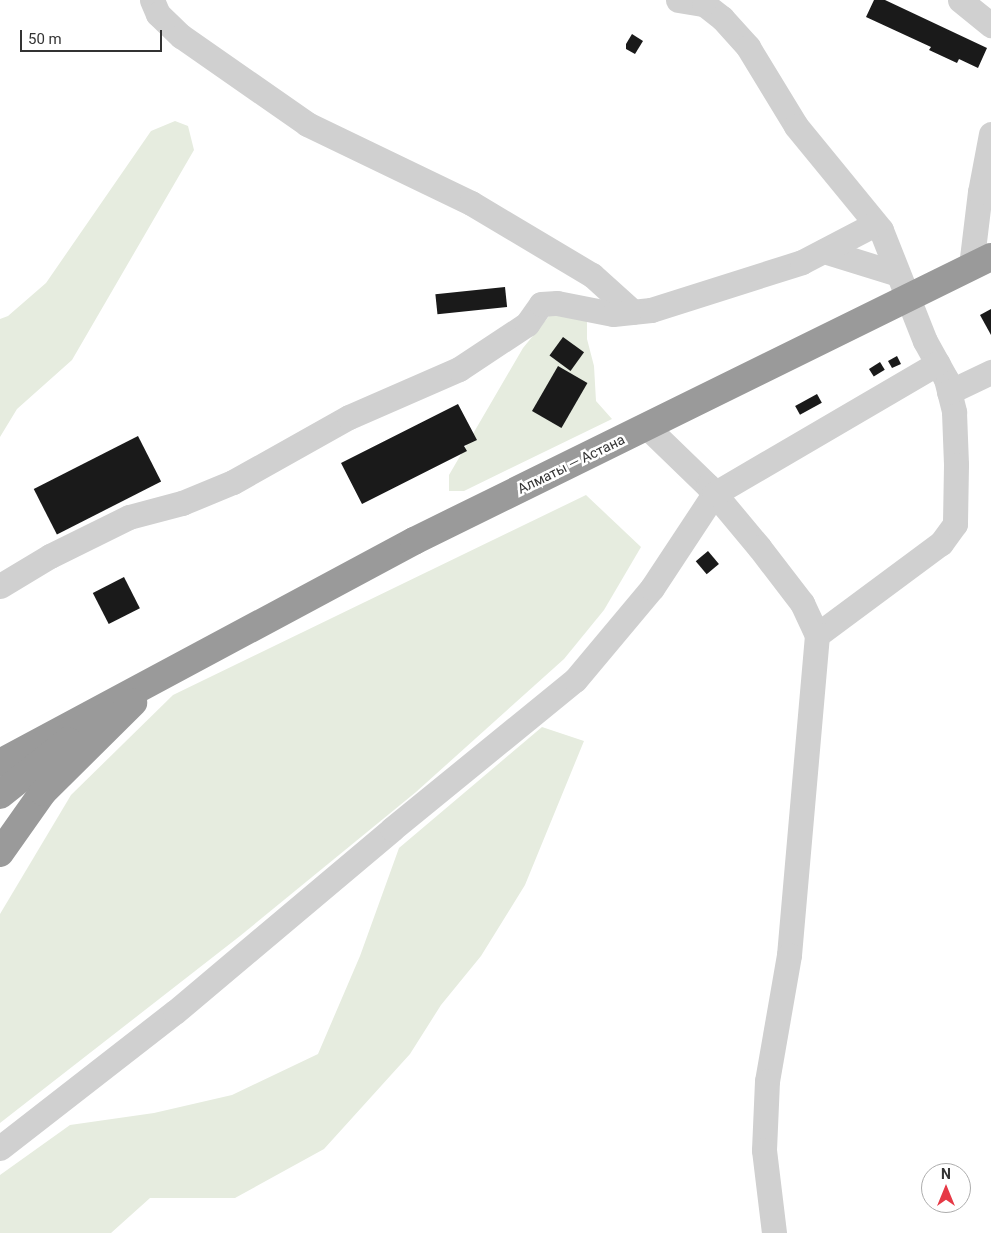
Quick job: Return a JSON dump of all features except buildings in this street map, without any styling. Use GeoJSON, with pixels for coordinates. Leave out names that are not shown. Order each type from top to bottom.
{"type":"FeatureCollection","features":[{"type":"Feature","properties":{"kind":"highway","name":"Алматы — Астана"},"geometry":{"type":"LineString","coordinates":[[156,681],[414,541],[646,426],[903,286],[981,262]]}},
{"type":"Feature","properties":{"kind":"highway"},"geometry":{"type":"LineString","coordinates":[[0,762],[156,681]]}},
{"type":"Feature","properties":{"kind":"highway"},"geometry":{"type":"LineString","coordinates":[[0,796],[68,741],[156,681]]}},
{"type":"Feature","properties":{"kind":"highway"},"geometry":{"type":"LineString","coordinates":[[0,854],[43,792],[156,681]]}},
{"type":"Feature","properties":{"kind":"street"},"geometry":{"type":"LineString","coordinates":[[152,0],[158,14],[181,36],[307,124],[471,203],[592,275],[633,312]]}},
{"type":"Feature","properties":{"kind":"street"},"geometry":{"type":"LineString","coordinates":[[678,0],[724,9],[796,126],[880,230],[903,286],[946,379],[954,412],[956,465],[955,524],[941,543],[817,635]]}},
{"type":"Feature","properties":{"kind":"street"},"geometry":{"type":"LineString","coordinates":[[960,0],[989,23]]}},
{"type":"Feature","properties":{"kind":"street"},"geometry":{"type":"LineString","coordinates":[[981,262],[980,192],[991,134]]}},
{"type":"Feature","properties":{"kind":"street"},"geometry":{"type":"LineString","coordinates":[[0,586],[50,556],[129,517],[182,503],[233,482],[349,417],[458,369],[527,324],[541,304],[557,302],[613,314],[651,310],[802,262],[875,224]]}},
{"type":"Feature","properties":{"kind":"street"},"geometry":{"type":"LineString","coordinates":[[824,251],[903,286]]}},
{"type":"Feature","properties":{"kind":"street"},"geometry":{"type":"LineString","coordinates":[[0,1148],[176,1012],[392,829],[575,680],[652,588],[714,494],[938,363]]}},
{"type":"Feature","properties":{"kind":"street"},"geometry":{"type":"LineString","coordinates":[[949,392],[991,372]]}},
{"type":"Feature","properties":{"kind":"street"},"geometry":{"type":"LineString","coordinates":[[646,426],[714,494],[802,602],[817,635],[789,955],[767,1081],[764,1150],[767,1190],[774,1233]]}},
{"type":"Feature","properties":{"kind":"shaded area"},"geometry":{"type":"Polygon","coordinates":[[[175,121],[188,126],[194,150],[72,360],[17,409],[0,437],[0,319],[8,316],[46,283],[151,131],[175,121]]]}},
{"type":"Feature","properties":{"kind":"shaded area"},"geometry":{"type":"Polygon","coordinates":[[[567,308],[587,321],[587,339],[594,366],[596,401],[612,419],[464,491],[449,491],[449,475],[523,348],[550,315],[567,308]]]}},
{"type":"Feature","properties":{"kind":"shaded area"},"geometry":{"type":"Polygon","coordinates":[[[586,495],[641,547],[604,610],[564,659],[416,792],[240,936],[0,1123],[0,914],[71,795],[173,695],[586,495]]]}},
{"type":"Feature","properties":{"kind":"shaded area"},"geometry":{"type":"Polygon","coordinates":[[[542,727],[584,741],[525,885],[481,956],[441,1005],[410,1054],[324,1149],[235,1198],[150,1198],[111,1233],[0,1233],[0,1175],[70,1125],[154,1113],[232,1095],[318,1054],[360,956],[399,848],[542,727]]]}}]}
